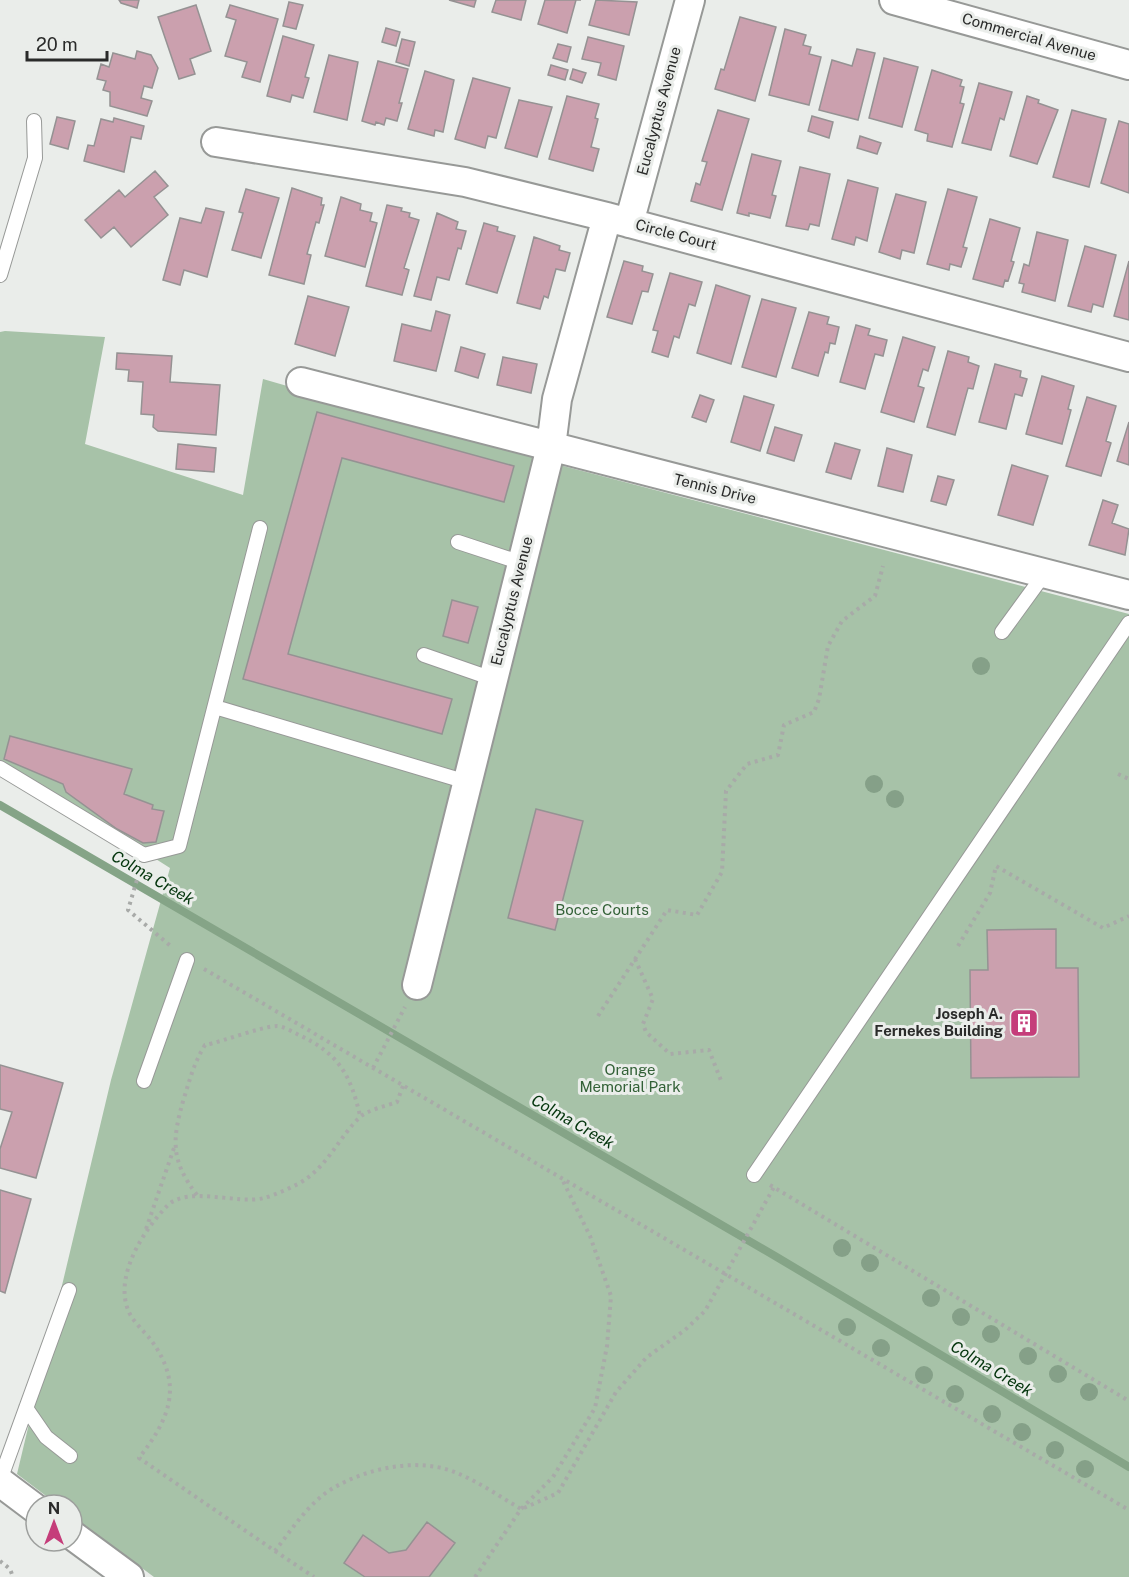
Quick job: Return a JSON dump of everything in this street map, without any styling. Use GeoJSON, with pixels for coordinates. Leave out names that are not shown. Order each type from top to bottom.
{"type":"FeatureCollection","features":[{"type":"Feature","properties":{"kind":"street","name":"Eucalyptus Avenue"},"geometry":{"type":"LineString","coordinates":[[417,985],[550,447],[557,399],[690,0]]}},
{"type":"Feature","properties":{"kind":"street","name":"Commercial Avenue"},"geometry":{"type":"LineString","coordinates":[[894,0],[1129,65]]}},
{"type":"Feature","properties":{"kind":"street","name":"Circle Court"},"geometry":{"type":"LineString","coordinates":[[216,142],[465,182],[618,220],[1129,357]]}},
{"type":"Feature","properties":{"kind":"street","name":"Tennis Drive"},"geometry":{"type":"LineString","coordinates":[[301,382],[1129,595]]}},
{"type":"Feature","properties":{"kind":"street"},"geometry":{"type":"LineString","coordinates":[[0,1481],[24,1500]]}},
{"type":"Feature","properties":{"kind":"street"},"geometry":{"type":"LineString","coordinates":[[84,1544],[129,1577]]}},
{"type":"Feature","properties":{"kind":"lane"},"geometry":{"type":"LineString","coordinates":[[0,274],[35,158],[34,121]]}},
{"type":"Feature","properties":{"kind":"lane"},"geometry":{"type":"LineString","coordinates":[[0,768],[144,855],[179,846],[260,528]]}},
{"type":"Feature","properties":{"kind":"lane"},"geometry":{"type":"LineString","coordinates":[[458,542],[522,563]]}},
{"type":"Feature","properties":{"kind":"lane"},"geometry":{"type":"LineString","coordinates":[[1002,632],[1045,573]]}},
{"type":"Feature","properties":{"kind":"lane"},"geometry":{"type":"LineString","coordinates":[[754,1175],[1129,623]]}},
{"type":"Feature","properties":{"kind":"lane"},"geometry":{"type":"LineString","coordinates":[[424,655],[493,679]]}},
{"type":"Feature","properties":{"kind":"lane"},"geometry":{"type":"LineString","coordinates":[[214,707],[467,782]]}},
{"type":"Feature","properties":{"kind":"lane"},"geometry":{"type":"LineString","coordinates":[[144,1080],[187,960]]}},
{"type":"Feature","properties":{"kind":"lane"},"geometry":{"type":"LineString","coordinates":[[0,1481],[69,1290]]}},
{"type":"Feature","properties":{"kind":"lane"},"geometry":{"type":"LineString","coordinates":[[26,1408],[46,1437],[70,1456]]}},
{"type":"Feature","properties":{"kind":"path"},"geometry":{"type":"LineString","coordinates":[[598,1016],[666,910],[697,915],[704,906],[722,872],[726,790],[747,764],[778,754],[784,725],[814,712],[819,699],[828,646],[842,621],[875,596],[883,566]]}},
{"type":"Feature","properties":{"kind":"path"},"geometry":{"type":"LineString","coordinates":[[1119,774],[1129,779]]}},
{"type":"Feature","properties":{"kind":"path"},"geometry":{"type":"LineString","coordinates":[[144,855],[128,910],[187,960],[1129,1510]]}},
{"type":"Feature","properties":{"kind":"path"},"geometry":{"type":"LineString","coordinates":[[958,946],[990,893],[996,866],[1103,928],[1129,916]]}},
{"type":"Feature","properties":{"kind":"path"},"geometry":{"type":"LineString","coordinates":[[635,958],[652,999],[643,1024],[646,1032],[670,1054],[709,1050],[722,1083]]}},
{"type":"Feature","properties":{"kind":"path"},"geometry":{"type":"LineString","coordinates":[[373,1068],[417,985]]}},
{"type":"Feature","properties":{"kind":"path"},"geometry":{"type":"LineString","coordinates":[[314,1577],[139,1458],[155,1438],[167,1415],[171,1383],[161,1355],[127,1309],[124,1289],[131,1262],[145,1233],[174,1147],[176,1124],[189,1079],[195,1062],[205,1045],[278,1026],[329,1053],[345,1070],[355,1091],[360,1116]]}},
{"type":"Feature","properties":{"kind":"path"},"geometry":{"type":"LineString","coordinates":[[145,1233],[169,1203],[197,1195],[225,1200],[263,1198],[299,1183],[325,1164],[360,1116],[397,1102],[403,1086]]}},
{"type":"Feature","properties":{"kind":"path"},"geometry":{"type":"LineString","coordinates":[[174,1147],[182,1175],[197,1195]]}},
{"type":"Feature","properties":{"kind":"path"},"geometry":{"type":"LineString","coordinates":[[754,1175],[1129,1401]]}},
{"type":"Feature","properties":{"kind":"path"},"geometry":{"type":"LineString","coordinates":[[475,1577],[521,1509],[553,1477],[595,1408],[607,1346],[611,1296],[590,1236],[562,1178]]}},
{"type":"Feature","properties":{"kind":"path"},"geometry":{"type":"LineString","coordinates":[[521,1509],[558,1492],[616,1392],[647,1357],[685,1330],[705,1311],[774,1187]]}},
{"type":"Feature","properties":{"kind":"path"},"geometry":{"type":"LineString","coordinates":[[275,1551],[305,1512],[334,1487],[371,1471],[412,1465],[451,1471],[521,1509]]}},
{"type":"Feature","properties":{"kind":"path"},"geometry":{"type":"LineString","coordinates":[[0,1561],[10,1569],[13,1577]]}},
{"type":"Feature","properties":{"kind":"green space","name":"Orange Memorial Park"},"geometry":{"type":"Polygon","coordinates":[[[0,332],[105,337],[85,444],[243,495],[263,379],[567,467],[1129,614],[1129,1577],[154,1577],[84,1525],[84,1493],[42,1493],[17,1474],[111,1080],[170,868],[0,760],[0,332]]]}},
{"type":"Feature","properties":{"kind":"building"},"geometry":{"type":"Polygon","coordinates":[[[119,0],[139,0],[137,8],[121,3],[119,0]]]}},
{"type":"Feature","properties":{"kind":"building"},"geometry":{"type":"Polygon","coordinates":[[[449,0],[476,0],[474,7],[449,0]]]}},
{"type":"Feature","properties":{"kind":"building"},"geometry":{"type":"Polygon","coordinates":[[[496,0],[526,0],[521,20],[492,12],[496,0]]]}},
{"type":"Feature","properties":{"kind":"building"},"geometry":{"type":"Polygon","coordinates":[[[545,0],[576,0],[567,33],[538,24],[545,0]]]}},
{"type":"Feature","properties":{"kind":"building"},"geometry":{"type":"Polygon","coordinates":[[[596,0],[637,2],[629,35],[589,25],[596,0]]]}},
{"type":"Feature","properties":{"kind":"building"},"geometry":{"type":"Polygon","coordinates":[[[289,2],[303,5],[296,29],[283,26],[289,2]]]}},
{"type":"Feature","properties":{"kind":"building"},"geometry":{"type":"Polygon","coordinates":[[[196,5],[211,51],[190,59],[195,74],[179,79],[158,17],[196,5]]]}},
{"type":"Feature","properties":{"kind":"building"},"geometry":{"type":"Polygon","coordinates":[[[230,5],[278,19],[260,82],[242,77],[247,62],[225,56],[236,20],[226,17],[230,5]]]}},
{"type":"Feature","properties":{"kind":"building"},"geometry":{"type":"Polygon","coordinates":[[[740,17],[776,27],[755,101],[715,89],[721,69],[724,70],[740,17]]]}},
{"type":"Feature","properties":{"kind":"building"},"geometry":{"type":"Polygon","coordinates":[[[386,28],[400,32],[396,46],[382,42],[386,28]]]}},
{"type":"Feature","properties":{"kind":"building"},"geometry":{"type":"Polygon","coordinates":[[[785,29],[806,35],[803,45],[811,47],[809,54],[821,57],[809,105],[769,95],[785,29]]]}},
{"type":"Feature","properties":{"kind":"building"},"geometry":{"type":"Polygon","coordinates":[[[283,36],[314,45],[305,77],[309,78],[303,98],[292,95],[290,102],[267,96],[283,36]]]}},
{"type":"Feature","properties":{"kind":"building"},"geometry":{"type":"Polygon","coordinates":[[[588,37],[624,46],[616,80],[598,75],[601,63],[582,59],[588,37]]]}},
{"type":"Feature","properties":{"kind":"building"},"geometry":{"type":"Polygon","coordinates":[[[402,39],[415,42],[409,66],[396,62],[402,39]]]}},
{"type":"Feature","properties":{"kind":"building"},"geometry":{"type":"Polygon","coordinates":[[[558,44],[571,47],[567,62],[553,58],[558,44]]]}},
{"type":"Feature","properties":{"kind":"building"},"geometry":{"type":"Polygon","coordinates":[[[857,49],[875,53],[858,120],[819,110],[832,60],[852,66],[857,49]]]}},
{"type":"Feature","properties":{"kind":"building"},"geometry":{"type":"Polygon","coordinates":[[[137,51],[151,55],[158,68],[152,88],[144,86],[141,98],[152,101],[147,116],[110,106],[110,92],[103,90],[106,81],[97,79],[101,64],[109,67],[113,53],[135,59],[137,51]]]}},
{"type":"Feature","properties":{"kind":"building"},"geometry":{"type":"Polygon","coordinates":[[[329,55],[358,62],[347,120],[314,112],[329,55]]]}},
{"type":"Feature","properties":{"kind":"building"},"geometry":{"type":"Polygon","coordinates":[[[884,58],[918,67],[902,127],[869,118],[884,58]]]}},
{"type":"Feature","properties":{"kind":"building"},"geometry":{"type":"Polygon","coordinates":[[[378,61],[408,69],[397,121],[386,118],[384,125],[362,121],[378,61]]]}},
{"type":"Feature","properties":{"kind":"building"},"geometry":{"type":"Polygon","coordinates":[[[551,65],[568,70],[565,80],[548,75],[551,65]]]}},
{"type":"Feature","properties":{"kind":"building"},"geometry":{"type":"Polygon","coordinates":[[[573,69],[586,73],[582,83],[570,79],[573,69]]]}},
{"type":"Feature","properties":{"kind":"building"},"geometry":{"type":"Polygon","coordinates":[[[932,70],[962,80],[960,86],[964,87],[960,103],[964,104],[952,147],[927,141],[928,134],[915,130],[932,70]]]}},
{"type":"Feature","properties":{"kind":"building"},"geometry":{"type":"Polygon","coordinates":[[[425,71],[454,80],[443,132],[435,130],[434,136],[408,129],[425,71]]]}},
{"type":"Feature","properties":{"kind":"building"},"geometry":{"type":"Polygon","coordinates":[[[473,78],[510,88],[496,138],[488,136],[485,148],[455,139],[473,78]]]}},
{"type":"Feature","properties":{"kind":"building"},"geometry":{"type":"Polygon","coordinates":[[[979,83],[1012,92],[1004,120],[1000,118],[991,150],[962,143],[979,83]]]}},
{"type":"Feature","properties":{"kind":"building"},"geometry":{"type":"Polygon","coordinates":[[[567,96],[599,104],[591,147],[599,149],[593,171],[549,159],[567,96]]]}},
{"type":"Feature","properties":{"kind":"building"},"geometry":{"type":"Polygon","coordinates":[[[1027,96],[1039,100],[1038,103],[1058,110],[1037,164],[1010,156],[1027,96]]]}},
{"type":"Feature","properties":{"kind":"building"},"geometry":{"type":"Polygon","coordinates":[[[519,100],[552,107],[537,157],[505,148],[519,100]]]}},
{"type":"Feature","properties":{"kind":"building"},"geometry":{"type":"Polygon","coordinates":[[[718,110],[749,119],[722,210],[691,201],[696,183],[700,185],[707,162],[702,161],[718,110]]]}},
{"type":"Feature","properties":{"kind":"building"},"geometry":{"type":"Polygon","coordinates":[[[1072,110],[1106,119],[1089,187],[1053,177],[1072,110]]]}},
{"type":"Feature","properties":{"kind":"building"},"geometry":{"type":"Polygon","coordinates":[[[812,116],[833,122],[829,138],[808,131],[812,116]]]}},
{"type":"Feature","properties":{"kind":"building"},"geometry":{"type":"Polygon","coordinates":[[[57,117],[75,121],[68,149],[50,144],[57,117]]]}},
{"type":"Feature","properties":{"kind":"building"},"geometry":{"type":"Polygon","coordinates":[[[114,118],[144,126],[141,139],[131,137],[124,172],[84,161],[88,145],[94,146],[101,119],[113,122],[114,118]]]}},
{"type":"Feature","properties":{"kind":"building"},"geometry":{"type":"Polygon","coordinates":[[[1119,121],[1129,124],[1129,193],[1101,183],[1119,121]]]}},
{"type":"Feature","properties":{"kind":"building"},"geometry":{"type":"Polygon","coordinates":[[[860,136],[881,143],[877,154],[857,148],[860,136]]]}},
{"type":"Feature","properties":{"kind":"building"},"geometry":{"type":"Polygon","coordinates":[[[752,154],[781,161],[772,195],[776,196],[770,218],[737,213],[752,154]]]}},
{"type":"Feature","properties":{"kind":"building"},"geometry":{"type":"Polygon","coordinates":[[[800,167],[830,174],[819,226],[810,224],[808,230],[786,226],[800,167]]]}},
{"type":"Feature","properties":{"kind":"building"},"geometry":{"type":"Polygon","coordinates":[[[155,171],[168,186],[154,197],[168,215],[131,247],[114,227],[101,238],[85,220],[119,190],[125,197],[155,171]]]}},
{"type":"Feature","properties":{"kind":"building"},"geometry":{"type":"Polygon","coordinates":[[[848,180],[878,188],[867,241],[856,237],[854,245],[832,239],[848,180]]]}},
{"type":"Feature","properties":{"kind":"building"},"geometry":{"type":"Polygon","coordinates":[[[292,188],[322,198],[321,205],[324,205],[319,223],[316,222],[307,254],[311,255],[304,284],[269,275],[292,188]]]}},
{"type":"Feature","properties":{"kind":"building"},"geometry":{"type":"Polygon","coordinates":[[[246,189],[279,198],[261,258],[232,250],[243,213],[239,212],[246,189]]]}},
{"type":"Feature","properties":{"kind":"building"},"geometry":{"type":"Polygon","coordinates":[[[948,189],[977,197],[963,247],[967,248],[961,267],[950,264],[949,270],[927,264],[948,189]]]}},
{"type":"Feature","properties":{"kind":"building"},"geometry":{"type":"Polygon","coordinates":[[[896,194],[926,202],[914,253],[902,250],[900,259],[879,252],[896,194]]]}},
{"type":"Feature","properties":{"kind":"building"},"geometry":{"type":"Polygon","coordinates":[[[341,197],[361,204],[360,210],[372,213],[370,221],[377,223],[365,267],[325,256],[341,197]]]}},
{"type":"Feature","properties":{"kind":"building"},"geometry":{"type":"Polygon","coordinates":[[[387,205],[402,208],[401,211],[410,213],[409,217],[419,220],[404,268],[409,270],[402,295],[366,286],[387,205]]]}},
{"type":"Feature","properties":{"kind":"building"},"geometry":{"type":"Polygon","coordinates":[[[206,208],[224,212],[207,277],[184,270],[180,285],[163,280],[180,218],[201,223],[206,208]]]}},
{"type":"Feature","properties":{"kind":"building"},"geometry":{"type":"Polygon","coordinates":[[[437,213],[458,222],[456,229],[466,231],[461,249],[458,248],[449,280],[437,277],[431,300],[414,296],[437,213]]]}},
{"type":"Feature","properties":{"kind":"building"},"geometry":{"type":"Polygon","coordinates":[[[990,219],[1020,228],[1011,261],[1014,262],[1008,281],[1005,280],[1003,287],[973,279],[990,219]]]}},
{"type":"Feature","properties":{"kind":"building"},"geometry":{"type":"Polygon","coordinates":[[[484,223],[498,227],[497,231],[515,236],[497,293],[466,284],[484,223]]]}},
{"type":"Feature","properties":{"kind":"building"},"geometry":{"type":"Polygon","coordinates":[[[1037,232],[1068,240],[1055,301],[1022,292],[1024,284],[1019,283],[1024,264],[1029,266],[1037,232]]]}},
{"type":"Feature","properties":{"kind":"building"},"geometry":{"type":"Polygon","coordinates":[[[534,237],[560,246],[559,250],[570,253],[565,271],[556,269],[548,298],[544,296],[540,309],[517,303],[534,237]]]}},
{"type":"Feature","properties":{"kind":"building"},"geometry":{"type":"Polygon","coordinates":[[[1085,246],[1116,255],[1103,307],[1093,304],[1091,312],[1068,306],[1085,246]]]}},
{"type":"Feature","properties":{"kind":"building"},"geometry":{"type":"Polygon","coordinates":[[[624,261],[643,266],[642,271],[653,274],[648,292],[642,291],[632,324],[607,317],[624,261]]]}},
{"type":"Feature","properties":{"kind":"building"},"geometry":{"type":"Polygon","coordinates":[[[1129,261],[1129,320],[1114,316],[1129,261]]]}},
{"type":"Feature","properties":{"kind":"building"},"geometry":{"type":"Polygon","coordinates":[[[670,273],[702,282],[695,306],[689,304],[679,338],[674,336],[668,357],[652,352],[658,331],[653,330],[670,273]]]}},
{"type":"Feature","properties":{"kind":"building"},"geometry":{"type":"Polygon","coordinates":[[[716,285],[750,296],[731,364],[697,353],[716,285]]]}},
{"type":"Feature","properties":{"kind":"building"},"geometry":{"type":"Polygon","coordinates":[[[308,296],[349,307],[335,356],[295,344],[308,296]]]}},
{"type":"Feature","properties":{"kind":"building"},"geometry":{"type":"Polygon","coordinates":[[[762,299],[796,308],[776,377],[742,367],[762,299]]]}},
{"type":"Feature","properties":{"kind":"building"},"geometry":{"type":"Polygon","coordinates":[[[436,311],[450,315],[436,371],[394,361],[402,324],[431,331],[436,311]]]}},
{"type":"Feature","properties":{"kind":"building"},"geometry":{"type":"Polygon","coordinates":[[[809,312],[829,317],[827,324],[839,327],[835,344],[830,343],[828,353],[825,352],[818,376],[792,368],[809,312]]]}},
{"type":"Feature","properties":{"kind":"building"},"geometry":{"type":"Polygon","coordinates":[[[856,325],[870,329],[868,335],[887,340],[883,356],[875,354],[865,389],[840,382],[856,325]]]}},
{"type":"Feature","properties":{"kind":"building"},"geometry":{"type":"Polygon","coordinates":[[[903,337],[935,347],[928,371],[923,369],[918,386],[924,388],[914,422],[881,412],[903,337]]]}},
{"type":"Feature","properties":{"kind":"building"},"geometry":{"type":"Polygon","coordinates":[[[461,347],[485,354],[478,378],[455,371],[461,347]]]}},
{"type":"Feature","properties":{"kind":"building"},"geometry":{"type":"Polygon","coordinates":[[[948,351],[969,357],[968,362],[979,366],[973,389],[968,388],[955,435],[927,427],[948,351]]]}},
{"type":"Feature","properties":{"kind":"building"},"geometry":{"type":"Polygon","coordinates":[[[117,353],[172,356],[170,382],[220,385],[216,435],[158,431],[153,427],[154,415],[141,414],[143,382],[128,381],[129,370],[116,369],[117,353]]]}},
{"type":"Feature","properties":{"kind":"building"},"geometry":{"type":"Polygon","coordinates":[[[503,357],[537,364],[531,393],[497,385],[503,357]]]}},
{"type":"Feature","properties":{"kind":"building"},"geometry":{"type":"Polygon","coordinates":[[[995,364],[1021,371],[1020,377],[1027,379],[1022,396],[1015,394],[1006,429],[979,422],[995,364]]]}},
{"type":"Feature","properties":{"kind":"building"},"geometry":{"type":"Polygon","coordinates":[[[1042,376],[1074,386],[1068,409],[1071,410],[1062,444],[1026,434],[1042,376]]]}},
{"type":"Feature","properties":{"kind":"building"},"geometry":{"type":"Polygon","coordinates":[[[700,395],[714,400],[706,422],[692,417],[700,395]]]}},
{"type":"Feature","properties":{"kind":"building"},"geometry":{"type":"Polygon","coordinates":[[[744,396],[774,405],[760,451],[731,442],[744,396]]]}},
{"type":"Feature","properties":{"kind":"building"},"geometry":{"type":"Polygon","coordinates":[[[1087,397],[1116,406],[1106,441],[1111,443],[1101,476],[1066,466],[1087,397]]]}},
{"type":"Feature","properties":{"kind":"building"},"geometry":{"type":"Polygon","coordinates":[[[317,412],[514,466],[504,502],[342,458],[288,654],[452,699],[442,734],[243,679],[317,412]]]}},
{"type":"Feature","properties":{"kind":"building"},"geometry":{"type":"Polygon","coordinates":[[[1129,422],[1129,465],[1117,461],[1129,422]]]}},
{"type":"Feature","properties":{"kind":"building"},"geometry":{"type":"Polygon","coordinates":[[[775,427],[802,435],[794,461],[767,453],[775,427]]]}},
{"type":"Feature","properties":{"kind":"building"},"geometry":{"type":"Polygon","coordinates":[[[835,443],[860,450],[851,479],[826,472],[835,443]]]}},
{"type":"Feature","properties":{"kind":"building"},"geometry":{"type":"Polygon","coordinates":[[[178,444],[216,448],[214,472],[176,469],[178,444]]]}},
{"type":"Feature","properties":{"kind":"building"},"geometry":{"type":"Polygon","coordinates":[[[887,448],[912,455],[903,492],[878,486],[887,448]]]}},
{"type":"Feature","properties":{"kind":"building"},"geometry":{"type":"Polygon","coordinates":[[[1012,465],[1048,476],[1033,525],[998,515],[1012,465]]]}},
{"type":"Feature","properties":{"kind":"building"},"geometry":{"type":"Polygon","coordinates":[[[938,476],[954,480],[946,505],[931,501],[938,476]]]}},
{"type":"Feature","properties":{"kind":"building"},"geometry":{"type":"Polygon","coordinates":[[[1103,500],[1118,505],[1112,523],[1129,529],[1125,555],[1089,545],[1103,500]]]}},
{"type":"Feature","properties":{"kind":"building"},"geometry":{"type":"Polygon","coordinates":[[[452,600],[478,607],[468,643],[443,636],[452,600]]]}},
{"type":"Feature","properties":{"kind":"building"},"geometry":{"type":"Polygon","coordinates":[[[10,736],[132,769],[124,794],[153,805],[152,809],[164,811],[156,842],[143,843],[117,829],[66,792],[63,784],[4,759],[10,736]]]}},
{"type":"Feature","properties":{"kind":"building"},"geometry":{"type":"Polygon","coordinates":[[[536,809],[583,821],[555,930],[508,918],[536,809]]]}},
{"type":"Feature","properties":{"kind":"building","name":"Joseph A. Fernekes Building"},"geometry":{"type":"Polygon","coordinates":[[[1056,929],[1056,968],[1078,968],[1079,1077],[971,1078],[970,970],[988,970],[987,930],[1056,929]]]}},
{"type":"Feature","properties":{"kind":"building"},"geometry":{"type":"Polygon","coordinates":[[[0,1065],[63,1083],[36,1178],[0,1168],[0,1149],[12,1112],[0,1109],[0,1065]]]}},
{"type":"Feature","properties":{"kind":"building"},"geometry":{"type":"Polygon","coordinates":[[[0,1190],[31,1199],[5,1293],[0,1291],[0,1190]]]}},
{"type":"Feature","properties":{"kind":"building"},"geometry":{"type":"Polygon","coordinates":[[[427,1522],[455,1543],[429,1577],[365,1577],[344,1563],[363,1535],[389,1553],[406,1550],[427,1522]]]}},
{"type":"Feature","properties":{"kind":"waterway","name":"Colma Creek"},"geometry":{"type":"LineString","coordinates":[[0,805],[775,1256],[1129,1467]]}},
{"type":"Feature","properties":{"kind":"place","name":"Joseph A. Fernekes Building"},"geometry":{"type":"Point","coordinates":[1024,1023]}},
{"type":"Feature","properties":{"kind":"park label","name":"Bocce Courts"},"geometry":{"type":"Point","coordinates":[602,910]}}]}
